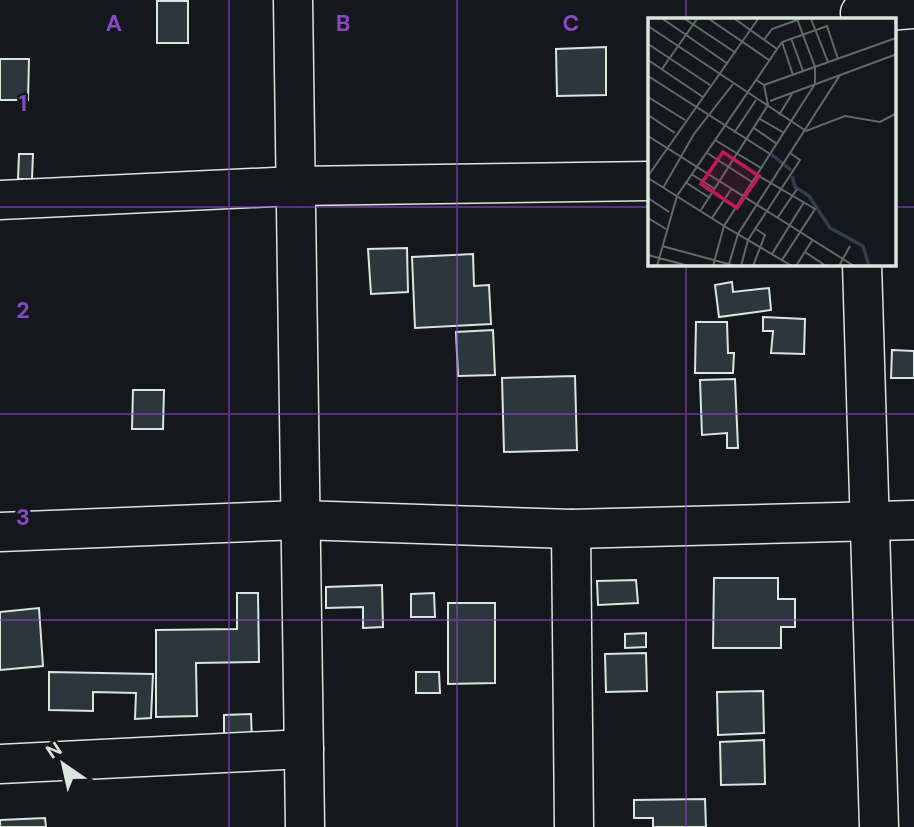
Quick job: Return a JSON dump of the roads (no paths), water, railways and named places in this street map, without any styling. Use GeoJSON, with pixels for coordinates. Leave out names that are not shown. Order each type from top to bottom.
{"type":"FeatureCollection","features":[{"type":"Feature","properties":{"kind":"street"},"geometry":{"type":"LineString","coordinates":[[293,0],[306,827]]}},
{"type":"Feature","properties":{"kind":"street"},"geometry":{"type":"LineString","coordinates":[[859,11],[914,9]]}},
{"type":"Feature","properties":{"kind":"street"},"geometry":{"type":"LineString","coordinates":[[0,200],[295,186],[648,181]]}},
{"type":"Feature","properties":{"kind":"street"},"geometry":{"type":"LineString","coordinates":[[862,266],[879,827]]}},
{"type":"Feature","properties":{"kind":"street"},"geometry":{"type":"LineString","coordinates":[[0,532],[300,520],[571,529],[914,520]]}},
{"type":"Feature","properties":{"kind":"street"},"geometry":{"type":"LineString","coordinates":[[571,529],[574,827]]}},
{"type":"Feature","properties":{"kind":"street"},"geometry":{"type":"LineString","coordinates":[[0,764],[304,749]]}}]}
